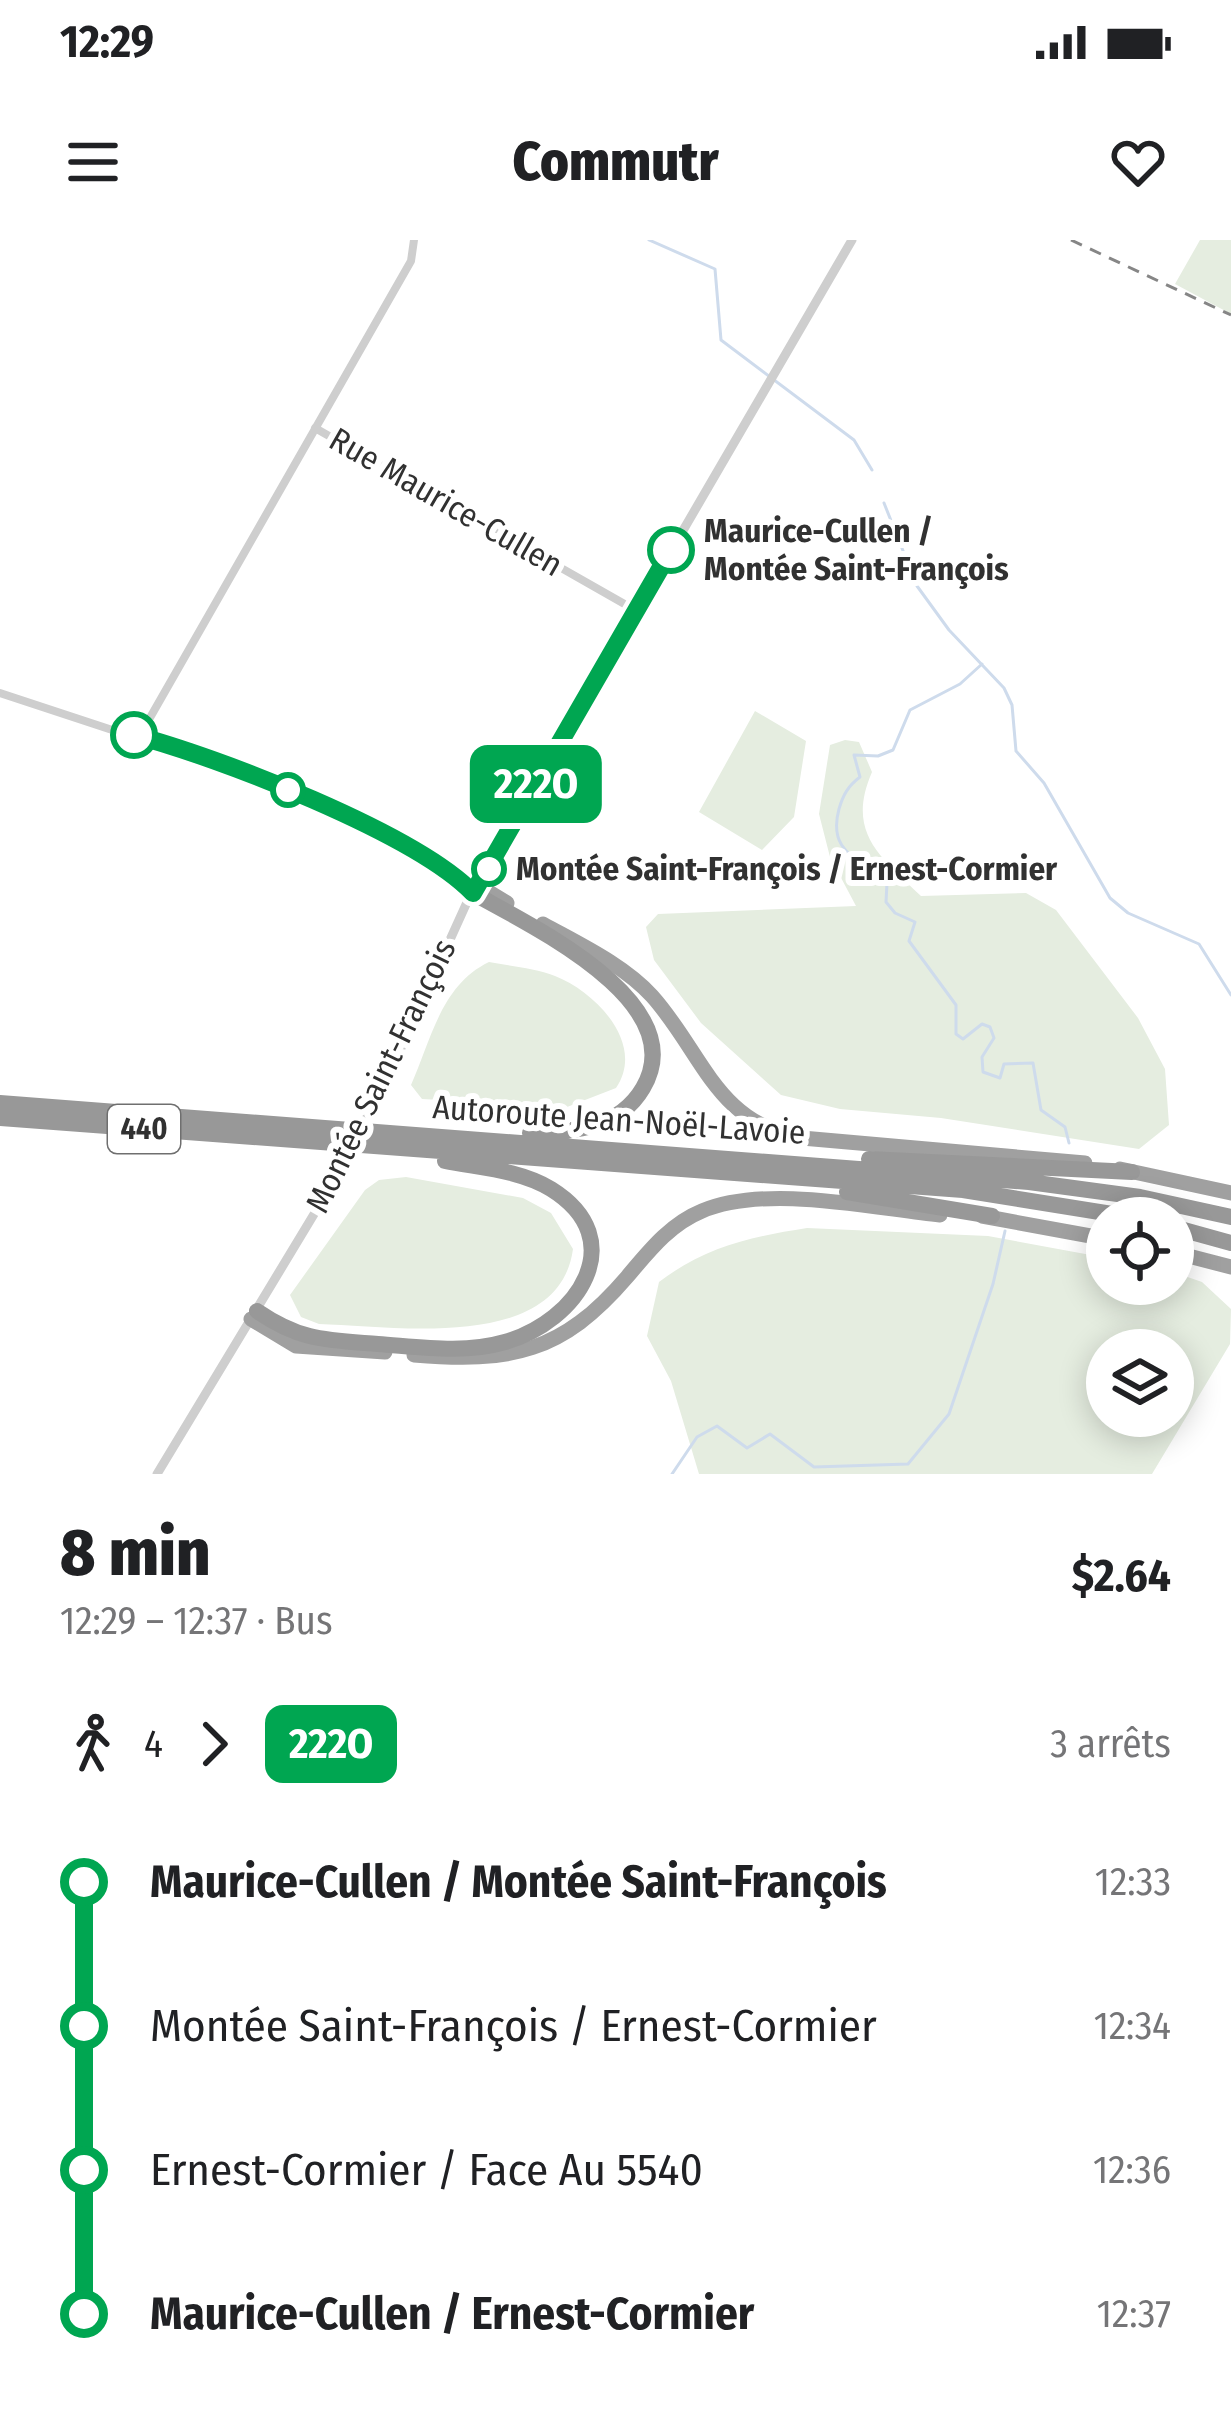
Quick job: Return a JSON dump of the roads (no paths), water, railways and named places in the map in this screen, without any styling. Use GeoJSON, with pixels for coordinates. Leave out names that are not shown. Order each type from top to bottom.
{"type":"FeatureCollection","features":[{"type":"Feature","properties":{"kind":"highway"},"geometry":{"type":"LineString","coordinates":[[433,1136],[562,1132],[599,1125],[634,1100],[653,1060],[640,1016],[605,976],[471,887]]}},
{"type":"Feature","properties":{"kind":"highway"},"geometry":{"type":"LineString","coordinates":[[471,887],[642,986],[717,1094],[758,1125],[812,1139],[1029,1155],[1231,1193]]}},
{"type":"Feature","properties":{"kind":"highway","name":"Autoroute Jean-Noël-Lavoie"},"geometry":{"type":"LineString","coordinates":[[0,1103],[1061,1185],[1231,1217]]}},
{"type":"Feature","properties":{"kind":"highway","name":"Autoroute Jean-Noël-Lavoie"},"geometry":{"type":"LineString","coordinates":[[0,1118],[995,1193],[1086,1209]]}},
{"type":"Feature","properties":{"kind":"highway"},"geometry":{"type":"LineString","coordinates":[[254,1315],[304,1338],[462,1349],[526,1335],[558,1316],[578,1295],[590,1267],[591,1243],[580,1217],[556,1193],[512,1174],[380,1147]]}},
{"type":"Feature","properties":{"kind":"highway"},"geometry":{"type":"LineString","coordinates":[[675,1154],[1132,1172]]}},
{"type":"Feature","properties":{"kind":"highway"},"geometry":{"type":"LineString","coordinates":[[757,1178],[1086,1235]]}},
{"type":"Feature","properties":{"kind":"highway"},"geometry":{"type":"LineString","coordinates":[[254,1315],[300,1347],[493,1358],[532,1350],[576,1328],[663,1236],[718,1205],[767,1199],[992,1216]]}},
{"type":"Feature","properties":{"kind":"highway"},"geometry":{"type":"LineString","coordinates":[[1194,1233],[1231,1243]]}},
{"type":"Feature","properties":{"kind":"highway"},"geometry":{"type":"LineString","coordinates":[[1194,1257],[1231,1267]]}},
{"type":"Feature","properties":{"kind":"street"},"geometry":{"type":"LineString","coordinates":[[315,428],[411,261],[414,240]]}},
{"type":"Feature","properties":{"kind":"street","name":"Montée Saint-François"},"geometry":{"type":"LineString","coordinates":[[157,1474],[344,1161],[471,887],[852,240]]}},
{"type":"Feature","properties":{"kind":"street","name":"Rue Maurice-Cullen"},"geometry":{"type":"LineString","coordinates":[[139,736],[315,428],[635,610]]}},
{"type":"Feature","properties":{"kind":"street"},"geometry":{"type":"LineString","coordinates":[[0,693],[139,736],[309,800],[471,887]]}},
{"type":"Feature","properties":{"kind":"waterway"},"geometry":{"type":"LineString","coordinates":[[649,240],[715,269],[721,340],[854,440],[872,470]]}},
{"type":"Feature","properties":{"kind":"waterway"},"geometry":{"type":"LineString","coordinates":[[884,503],[917,586],[949,630],[1004,688],[1012,705],[1016,751],[1044,783],[1110,898],[1128,913],[1199,944],[1231,995]]}},
{"type":"Feature","properties":{"kind":"waterway"},"geometry":{"type":"LineString","coordinates":[[982,664],[960,684],[910,710],[893,750],[878,756],[854,755],[860,777],[842,799],[838,836],[848,853],[887,883],[886,902],[895,913],[915,922],[909,941],[956,1005],[956,1034],[963,1039],[982,1024],[990,1027],[994,1038],[982,1057],[983,1072],[1000,1078],[1004,1064],[1033,1063],[1041,1110],[1065,1127],[1069,1143]]}},
{"type":"Feature","properties":{"kind":"waterway"},"geometry":{"type":"LineString","coordinates":[[672,1474],[697,1437],[717,1426],[747,1448],[770,1434],[814,1467],[908,1464],[949,1414],[993,1284],[1005,1231]]}},
{"type":"Feature","properties":{"kind":"railway"},"geometry":{"type":"LineString","coordinates":[[1071,240],[1231,315]]}},
{"type":"Feature","properties":{"kind":"place","name":"Maurice-Cullen / Montée Saint-François"},"geometry":{"type":"Point","coordinates":[671,550]}},
{"type":"Feature","properties":{"kind":"place","name":"Montée Saint-François / Ernest-Cormier"},"geometry":{"type":"Point","coordinates":[489,869]}}]}
